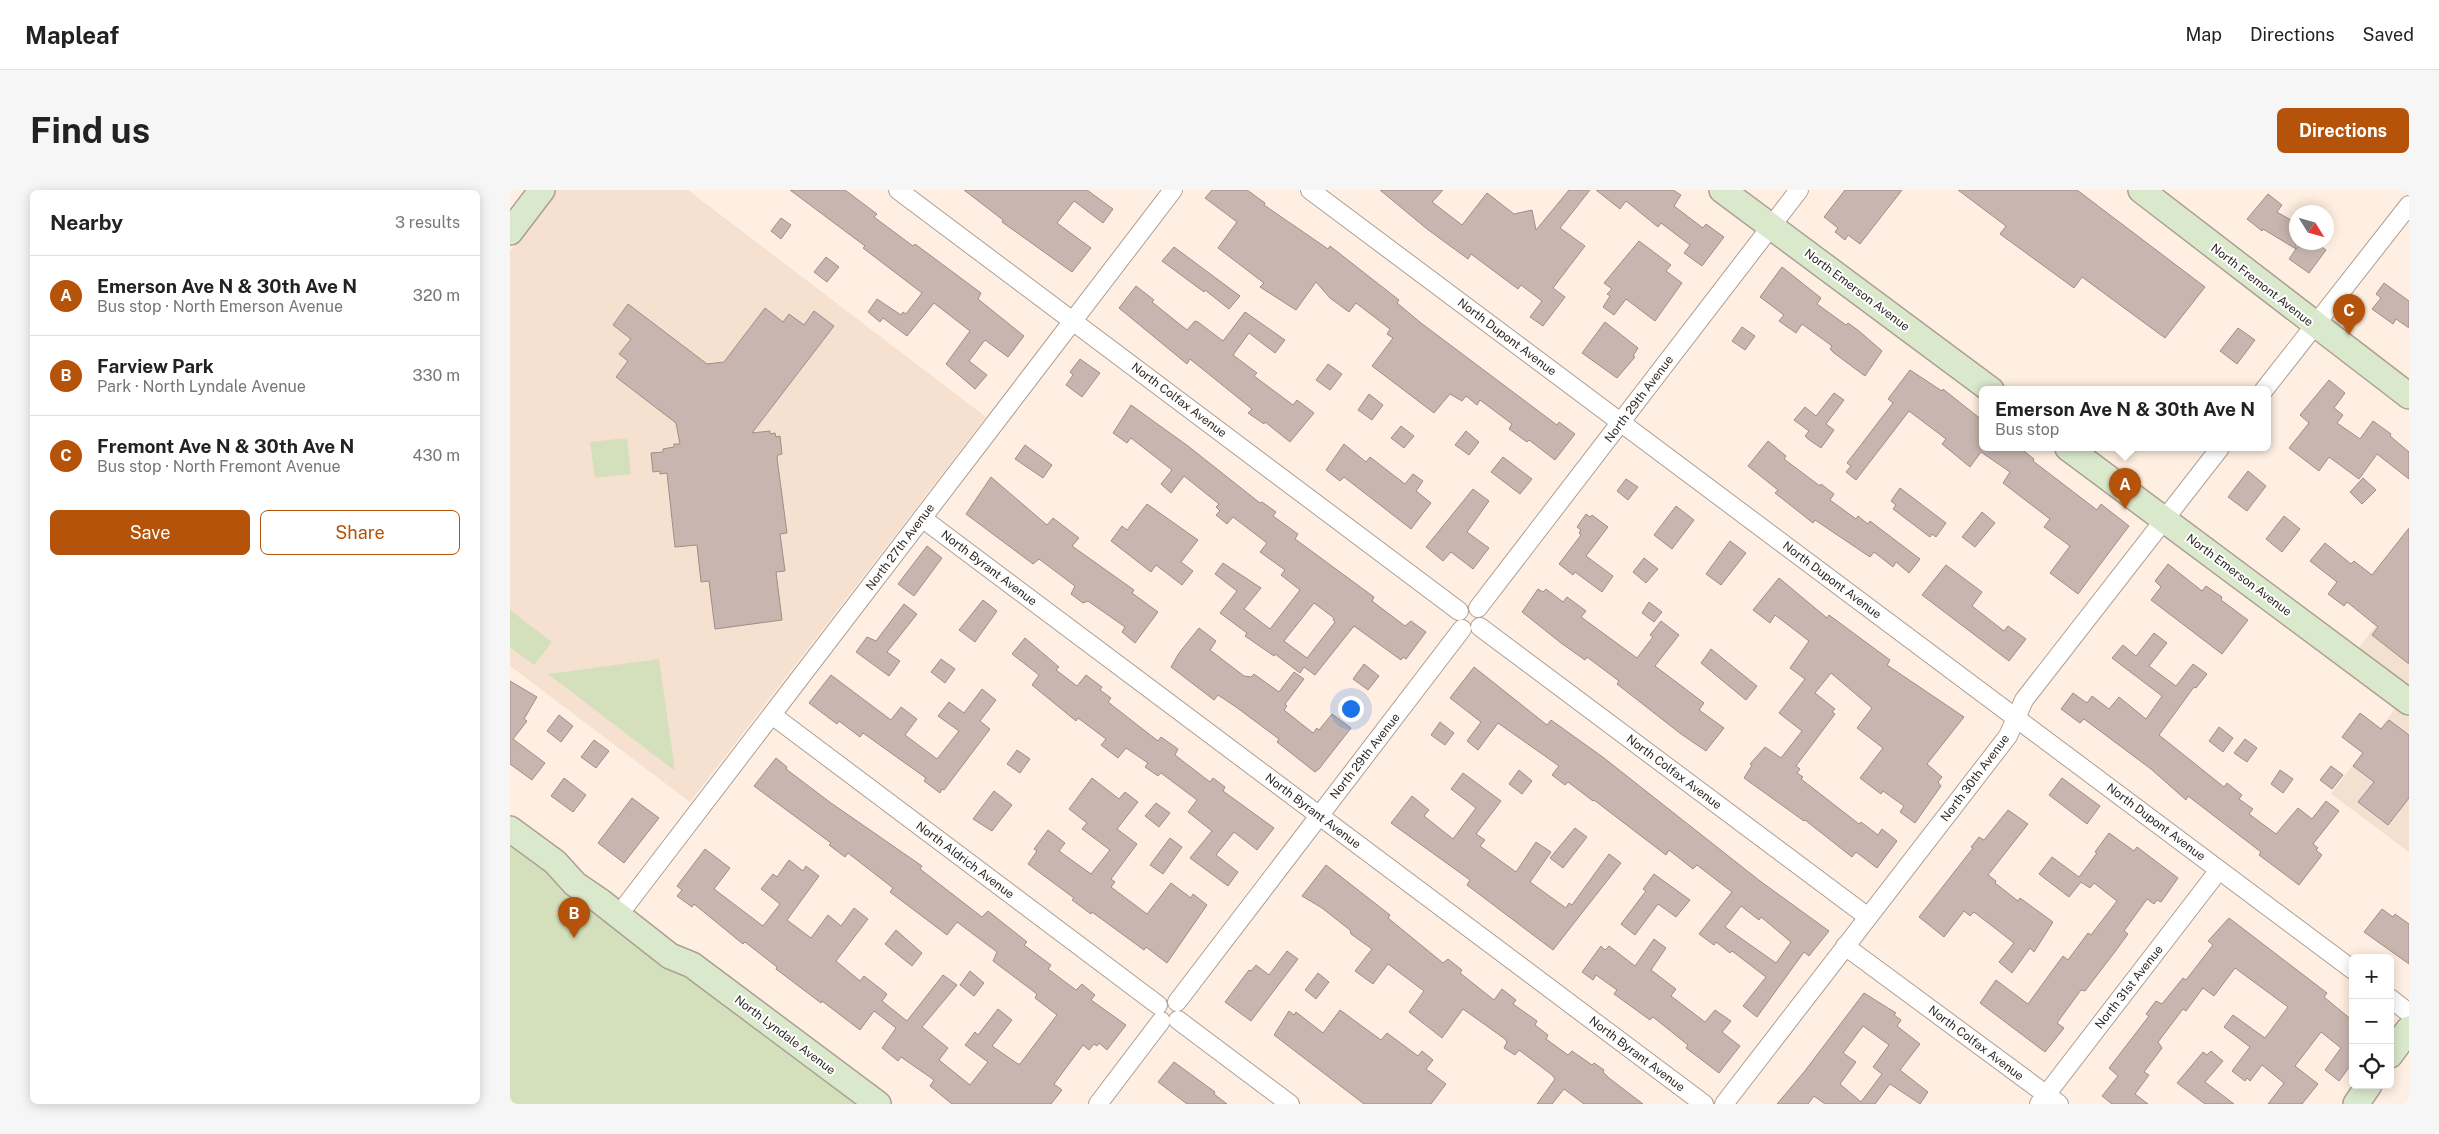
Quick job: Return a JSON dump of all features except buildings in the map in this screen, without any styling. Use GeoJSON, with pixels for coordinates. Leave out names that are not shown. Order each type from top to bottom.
{"type":"FeatureCollection","features":[{"type":"Feature","properties":{"kind":"street"},"geometry":{"type":"LineString","coordinates":[[510,232],[542,190]]}},
{"type":"Feature","properties":{"kind":"street","name":"North Colfax Avenue"},"geometry":{"type":"LineString","coordinates":[[898,190],[1459,611]]}},
{"type":"Feature","properties":{"kind":"street","name":"North 27th Avenue"},"geometry":{"type":"LineString","coordinates":[[628,904],[1173,190]]}},
{"type":"Feature","properties":{"kind":"street","name":"North Dupont Avenue"},"geometry":{"type":"LineString","coordinates":[[1310,190],[2349,967]]}},
{"type":"Feature","properties":{"kind":"street","name":"North Emerson Avenue"},"geometry":{"type":"LineString","coordinates":[[1722,190],[1986,386]]}},
{"type":"Feature","properties":{"kind":"street","name":"North 29th Avenue"},"geometry":{"type":"LineString","coordinates":[[1478,608],[1799,190]]}},
{"type":"Feature","properties":{"kind":"street","name":"North Fremont Avenue"},"geometry":{"type":"LineString","coordinates":[[2141,190],[2315,326],[2409,396]]}},
{"type":"Feature","properties":{"kind":"street"},"geometry":{"type":"LineString","coordinates":[[2267,386],[2409,206]]}},
{"type":"Feature","properties":{"kind":"street","name":"North Emerson Avenue"},"geometry":{"type":"LineString","coordinates":[[2072,451],[2409,702]]}},
{"type":"Feature","properties":{"kind":"street","name":"North 30th Avenue"},"geometry":{"type":"LineString","coordinates":[[1724,1104],[2008,736],[2024,700],[2218,451]]}},
{"type":"Feature","properties":{"kind":"street","name":"North Byrant Avenue"},"geometry":{"type":"LineString","coordinates":[[922,518],[1704,1104]]}},
{"type":"Feature","properties":{"kind":"street"},"geometry":{"type":"LineString","coordinates":[[1470,605],[1478,608],[1483,619],[1480,627],[1474,631],[1462,629],[1457,618],[1459,611],[1470,605]]}},
{"type":"Feature","properties":{"kind":"street","name":"North Colfax Avenue"},"geometry":{"type":"LineString","coordinates":[[1480,627],[1868,917]]}},
{"type":"Feature","properties":{"kind":"street","name":"North 29th Avenue"},"geometry":{"type":"LineString","coordinates":[[1166,1015],[1181,1008],[1177,1002],[1462,629]]}},
{"type":"Feature","properties":{"kind":"street","name":"North Aldrich Avenue"},"geometry":{"type":"LineString","coordinates":[[772,714],[1166,1015],[1290,1104]]}},
{"type":"Feature","properties":{"kind":"street","name":"North Lyndale Avenue"},"geometry":{"type":"LineString","coordinates":[[510,829],[555,862],[575,884],[608,907],[670,956],[692,965],[878,1104]]}},
{"type":"Feature","properties":{"kind":"street","name":"North Lyndale Avenue"},"geometry":{"type":"LineString","coordinates":[[555,862],[582,873],[628,904],[671,938],[692,965]]}},
{"type":"Feature","properties":{"kind":"street","name":"North 31st Avenue"},"geometry":{"type":"LineString","coordinates":[[2048,1101],[2219,870]]}},
{"type":"Feature","properties":{"kind":"street","name":"North Colfax Avenue"},"geometry":{"type":"LineString","coordinates":[[1845,946],[2048,1101]]}},
{"type":"Feature","properties":{"kind":"street"},"geometry":{"type":"LineString","coordinates":[[2391,999],[2409,1012]]}},
{"type":"Feature","properties":{"kind":"street"},"geometry":{"type":"LineString","coordinates":[[1098,1104],[1166,1015]]}},
{"type":"Feature","properties":{"kind":"street"},"geometry":{"type":"LineString","coordinates":[[2394,1050],[2409,1029]]}},
{"type":"Feature","properties":{"kind":"street"},"geometry":{"type":"LineString","coordinates":[[2356,1104],[2366,1089]]}},
{"type":"Feature","properties":{"kind":"shaded area"},"geometry":{"type":"Polygon","coordinates":[[[557,190],[688,190],[986,417],[690,802],[510,666],[510,251],[557,190]]]}},
{"type":"Feature","properties":{"kind":"shaded area"},"geometry":{"type":"Polygon","coordinates":[[[2409,582],[2409,687],[2358,649],[2409,582]]]}},
{"type":"Feature","properties":{"kind":"shaded area"},"geometry":{"type":"Polygon","coordinates":[[[2396,707],[2409,717],[2409,852],[2331,794],[2396,707]]]}},
{"type":"Feature","properties":{"kind":"green space"},"geometry":{"type":"Polygon","coordinates":[[[627,438],[631,474],[595,478],[590,442],[627,438]]]}},
{"type":"Feature","properties":{"kind":"green space"},"geometry":{"type":"Polygon","coordinates":[[[510,610],[552,642],[534,665],[510,647],[510,610]]]}},
{"type":"Feature","properties":{"kind":"green space"},"geometry":{"type":"Polygon","coordinates":[[[659,659],[675,771],[548,674],[659,659]]]}},
{"type":"Feature","properties":{"kind":"green space"},"geometry":{"type":"Polygon","coordinates":[[[510,844],[586,897],[688,978],[856,1104],[510,1104],[510,844]]]}},
{"type":"Feature","properties":{"kind":"place","name":"Fremont Ave N & 30th Ave N"},"geometry":{"type":"Point","coordinates":[2349,335]}},
{"type":"Feature","properties":{"kind":"place","name":"Emerson Ave N & 30th Ave N"},"geometry":{"type":"Point","coordinates":[2125,509]}},
{"type":"Feature","properties":{"kind":"place","name":"Farview Park"},"geometry":{"type":"Point","coordinates":[574,938]}}]}
